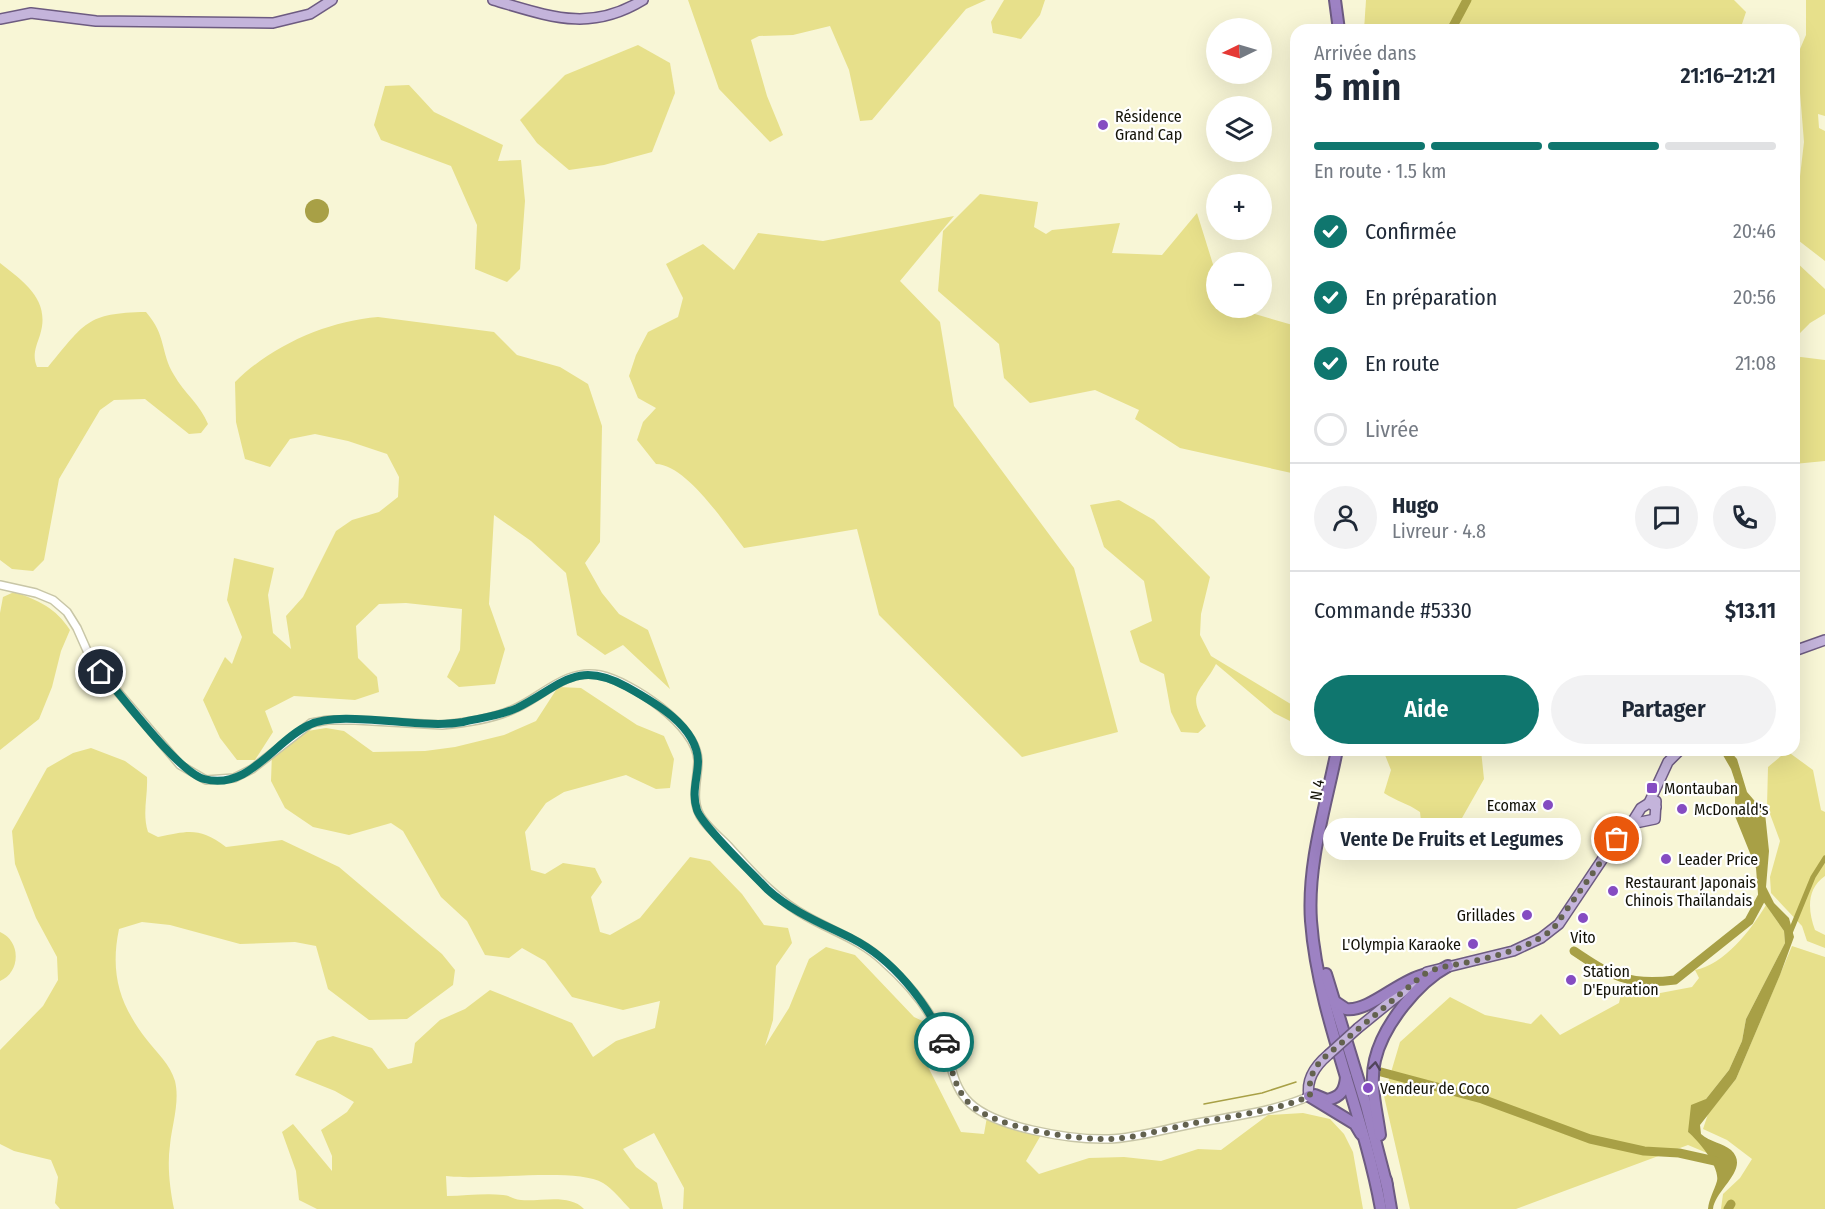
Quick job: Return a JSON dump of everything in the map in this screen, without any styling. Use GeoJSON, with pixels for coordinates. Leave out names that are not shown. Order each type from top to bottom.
{"type":"FeatureCollection","features":[{"type":"Feature","properties":{"kind":"highway"},"geometry":{"type":"LineString","coordinates":[[1335,0],[1337,24]]}},
{"type":"Feature","properties":{"kind":"highway","name":"N 4"},"geometry":{"type":"LineString","coordinates":[[1337,756],[1316,898],[1316,920],[1319,942],[1334,1001],[1366,1105],[1387,1186]]}},
{"type":"Feature","properties":{"kind":"highway","name":"N 4"},"geometry":{"type":"LineString","coordinates":[[1337,756],[1317,849],[1311,909],[1321,984],[1375,1177],[1381,1209]]}},
{"type":"Feature","properties":{"kind":"highway"},"geometry":{"type":"LineString","coordinates":[[1334,1001],[1346,1010],[1355,1010],[1448,966]]}},
{"type":"Feature","properties":{"kind":"highway"},"geometry":{"type":"LineString","coordinates":[[1391,1209],[1373,1086],[1374,1069],[1377,1053],[1400,1010],[1423,979]]}},
{"type":"Feature","properties":{"kind":"highway"},"geometry":{"type":"LineString","coordinates":[[1396,992],[1400,1010]]}},
{"type":"Feature","properties":{"kind":"highway"},"geometry":{"type":"LineString","coordinates":[[1311,1092],[1327,1100],[1338,1096],[1344,1090],[1346,1073]]}},
{"type":"Feature","properties":{"kind":"highway"},"geometry":{"type":"LineString","coordinates":[[1311,1092],[1358,1127],[1375,1177]]}},
{"type":"Feature","properties":{"kind":"main road"},"geometry":{"type":"LineString","coordinates":[[0,19],[32,13],[96,21],[273,23],[310,14],[332,0]]}},
{"type":"Feature","properties":{"kind":"main road"},"geometry":{"type":"LineString","coordinates":[[493,0],[555,17],[580,21],[610,16],[643,0]]}},
{"type":"Feature","properties":{"kind":"main road"},"geometry":{"type":"LineString","coordinates":[[1800,649],[1825,640]]}},
{"type":"Feature","properties":{"kind":"main road"},"geometry":{"type":"LineString","coordinates":[[1631,824],[1655,819],[1652,805],[1668,762],[1674,756]]}},
{"type":"Feature","properties":{"kind":"main road"},"geometry":{"type":"LineString","coordinates":[[1448,966],[1513,951],[1541,938],[1559,924],[1605,854],[1631,824],[1643,805],[1652,805]]}},
{"type":"Feature","properties":{"kind":"main road"},"geometry":{"type":"LineString","coordinates":[[1640,811],[1641,817],[1647,821]]}},
{"type":"Feature","properties":{"kind":"main road"},"geometry":{"type":"LineString","coordinates":[[1311,1092],[1317,1065],[1396,992],[1423,979]]}},
{"type":"Feature","properties":{"kind":"street"},"geometry":{"type":"LineString","coordinates":[[0,585],[36,592],[53,600],[67,612],[89,655],[101,672],[180,765],[206,780],[234,778],[252,770],[311,723],[346,720],[446,725],[501,715],[529,702],[554,685],[577,676],[586,674],[608,677],[653,703],[684,729],[698,759],[695,798],[700,816],[768,889],[805,916],[863,945],[884,961],[907,986],[936,1023],[955,1080],[962,1094],[976,1109],[1040,1132],[1070,1137],[1110,1139],[1275,1108],[1311,1092]]}},
{"type":"Feature","properties":{"kind":"shaded area"},"geometry":{"type":"Polygon","coordinates":[[[688,0],[986,0],[966,9],[872,120],[860,121],[849,70],[830,26],[793,35],[759,36],[751,40],[767,96],[783,135],[770,142],[719,89],[688,0]]]}},
{"type":"Feature","properties":{"kind":"shaded area"},"geometry":{"type":"Polygon","coordinates":[[[1004,0],[1045,0],[1040,15],[1021,39],[993,33],[991,22],[1004,0]]]}},
{"type":"Feature","properties":{"kind":"shaded area"},"geometry":{"type":"Polygon","coordinates":[[[1366,0],[1734,0],[1746,12],[1742,24],[1364,24],[1366,0]]]}},
{"type":"Feature","properties":{"kind":"shaded area"},"geometry":{"type":"Polygon","coordinates":[[[1806,0],[1825,0],[1825,116],[1818,114],[1819,128],[1825,131],[1825,261],[1800,242],[1800,176],[1804,142],[1800,93],[1800,49],[1806,35],[1806,0]]]}},
{"type":"Feature","properties":{"kind":"shaded area"},"geometry":{"type":"Polygon","coordinates":[[[638,45],[670,63],[675,93],[652,152],[604,165],[569,170],[537,143],[520,120],[565,75],[638,45]]]}},
{"type":"Feature","properties":{"kind":"shaded area"},"geometry":{"type":"Polygon","coordinates":[[[409,85],[434,112],[503,145],[498,161],[521,160],[525,201],[520,269],[507,282],[475,269],[477,225],[451,166],[381,140],[374,125],[385,86],[409,85]]]}},
{"type":"Feature","properties":{"kind":"shaded area"},"geometry":{"type":"Polygon","coordinates":[[[980,194],[1038,202],[1034,227],[1046,234],[1052,230],[1120,223],[1112,253],[1162,255],[1197,213],[1209,252],[1206,252],[1206,318],[1269,318],[1290,324],[1290,473],[1180,448],[1135,419],[1139,410],[1095,390],[1030,403],[1004,378],[999,344],[938,291],[943,231],[980,194]]]}},
{"type":"Feature","properties":{"kind":"shaded area"},"geometry":{"type":"Polygon","coordinates":[[[317,199],[326,202],[329,211],[326,220],[317,223],[308,220],[305,211],[308,202],[317,199]]]}},
{"type":"Feature","properties":{"kind":"shaded area"},"geometry":{"type":"Polygon","coordinates":[[[954,216],[900,281],[940,322],[954,406],[1074,568],[1118,732],[1022,757],[879,615],[857,529],[744,548],[704,497],[680,474],[668,467],[656,464],[637,440],[643,422],[656,408],[638,398],[629,376],[636,355],[648,332],[678,317],[683,298],[666,264],[703,244],[734,270],[758,233],[823,241],[954,216]]]}},
{"type":"Feature","properties":{"kind":"shaded area"},"geometry":{"type":"Polygon","coordinates":[[[0,263],[26,285],[39,302],[42,323],[35,351],[37,367],[48,367],[70,340],[88,323],[111,315],[146,312],[157,329],[174,375],[201,410],[208,424],[201,433],[189,434],[145,399],[114,400],[100,410],[59,479],[44,560],[33,571],[12,569],[0,560],[0,263]]]}},
{"type":"Feature","properties":{"kind":"shaded area"},"geometry":{"type":"Polygon","coordinates":[[[1800,266],[1825,289],[1825,314],[1810,323],[1800,333],[1800,266]]]}},
{"type":"Feature","properties":{"kind":"shaded area"},"geometry":{"type":"Polygon","coordinates":[[[378,317],[494,332],[517,355],[560,367],[588,384],[602,426],[600,542],[585,563],[602,593],[619,614],[648,630],[670,689],[623,645],[605,655],[577,635],[566,573],[531,541],[494,515],[489,604],[505,649],[495,684],[459,687],[447,677],[460,650],[462,609],[406,603],[379,604],[356,626],[358,658],[377,677],[379,692],[355,700],[294,696],[265,711],[273,732],[255,760],[237,760],[220,738],[203,700],[225,657],[232,664],[242,637],[227,600],[234,558],[274,568],[268,595],[273,633],[291,649],[286,616],[303,597],[336,531],[352,520],[379,512],[398,497],[399,477],[387,454],[348,441],[315,434],[290,439],[270,467],[245,459],[236,422],[235,382],[265,357],[301,337],[339,324],[378,317]]]}},
{"type":"Feature","properties":{"kind":"shaded area"},"geometry":{"type":"Polygon","coordinates":[[[1800,357],[1825,360],[1825,461],[1800,463],[1800,357]]]}},
{"type":"Feature","properties":{"kind":"shaded area"},"geometry":{"type":"Polygon","coordinates":[[[1119,500],[1154,520],[1210,577],[1201,614],[1200,635],[1211,656],[1290,704],[1290,721],[1274,713],[1216,664],[1196,699],[1200,715],[1206,726],[1198,733],[1181,732],[1171,712],[1164,674],[1140,662],[1130,631],[1152,621],[1144,581],[1104,547],[1090,505],[1119,500]]]}},
{"type":"Feature","properties":{"kind":"shaded area"},"geometry":{"type":"Polygon","coordinates":[[[14,592],[31,598],[52,610],[70,630],[39,719],[0,750],[0,613],[3,597],[14,592]]]}},
{"type":"Feature","properties":{"kind":"shaded area"},"geometry":{"type":"Polygon","coordinates":[[[558,687],[581,688],[637,725],[664,736],[674,759],[670,788],[656,789],[626,775],[564,792],[546,803],[525,832],[531,870],[545,874],[563,863],[595,868],[602,882],[591,897],[600,932],[610,935],[640,918],[690,857],[710,861],[742,894],[764,925],[788,928],[792,943],[776,966],[773,1020],[765,1046],[789,1008],[809,959],[826,947],[855,955],[914,1017],[929,1024],[918,1047],[961,1132],[984,1134],[987,1117],[1041,1135],[1026,1161],[1039,1174],[1089,1158],[1124,1157],[1161,1161],[1198,1149],[1221,1150],[1268,1115],[1303,1113],[1330,1119],[1344,1134],[1353,1152],[1363,1209],[683,1209],[684,1188],[654,1133],[623,1149],[636,1167],[657,1183],[663,1209],[630,1209],[603,1183],[590,1178],[551,1175],[446,1176],[447,1196],[496,1194],[521,1200],[554,1199],[570,1201],[584,1209],[317,1209],[299,1200],[296,1171],[282,1132],[293,1124],[332,1171],[332,1156],[321,1130],[347,1112],[354,1102],[335,1091],[295,1075],[317,1041],[333,1036],[372,1048],[388,1069],[412,1063],[415,1043],[440,1020],[465,1009],[490,990],[572,1023],[593,1057],[616,1041],[655,1028],[660,1001],[623,1010],[572,997],[545,961],[522,948],[509,958],[485,955],[467,921],[441,897],[403,831],[391,823],[349,835],[313,827],[285,808],[271,781],[272,753],[295,733],[326,728],[344,731],[373,752],[425,751],[455,747],[504,735],[536,721],[558,687]]]}},
{"type":"Feature","properties":{"kind":"shaded area"},"geometry":{"type":"Polygon","coordinates":[[[91,748],[125,761],[147,777],[145,812],[148,832],[158,837],[186,832],[201,833],[226,847],[282,840],[339,867],[442,954],[455,970],[453,985],[407,1019],[369,1020],[328,989],[316,946],[295,942],[240,944],[170,925],[142,922],[119,929],[116,960],[123,1001],[137,1027],[167,1064],[175,1081],[176,1105],[169,1161],[174,1209],[60,1209],[55,1203],[58,1177],[51,1160],[14,1151],[0,1144],[0,1050],[43,1006],[58,980],[57,957],[36,918],[15,864],[12,831],[47,768],[73,753],[91,748]]]}},
{"type":"Feature","properties":{"kind":"shaded area"},"geometry":{"type":"Polygon","coordinates":[[[1385,756],[1482,756],[1484,779],[1462,818],[1436,830],[1420,853],[1417,851],[1415,831],[1421,821],[1420,812],[1384,793],[1391,770],[1385,756]]]}},
{"type":"Feature","properties":{"kind":"shaded area"},"geometry":{"type":"Polygon","coordinates":[[[1723,756],[1734,756],[1737,759],[1747,792],[1765,813],[1769,851],[1766,887],[1774,903],[1789,918],[1794,937],[1736,1079],[1700,1125],[1701,1134],[1731,1150],[1736,1157],[1737,1164],[1735,1172],[1719,1194],[1713,1209],[1708,1209],[1717,1175],[1708,1155],[1688,1132],[1691,1105],[1706,1099],[1729,1070],[1742,1041],[1746,1019],[1785,943],[1784,931],[1758,894],[1756,868],[1735,816],[1735,781],[1723,756]]]}},
{"type":"Feature","properties":{"kind":"shaded area"},"geometry":{"type":"Polygon","coordinates":[[[1781,756],[1794,756],[1813,770],[1821,810],[1825,812],[1825,876],[1814,887],[1810,908],[1815,930],[1825,935],[1825,948],[1807,941],[1802,926],[1771,893],[1770,877],[1780,841],[1767,806],[1768,767],[1781,756]]]}},
{"type":"Feature","properties":{"kind":"shaded area"},"geometry":{"type":"Polygon","coordinates":[[[1766,905],[1784,931],[1785,943],[1746,1019],[1742,1041],[1729,1070],[1706,1099],[1688,1132],[1701,1142],[1707,1153],[1688,1145],[1516,1209],[1410,1209],[1384,1096],[1400,1042],[1450,997],[1485,1015],[1531,1024],[1541,1014],[1560,1035],[1619,1003],[1623,985],[1655,994],[1692,987],[1699,978],[1695,970],[1716,961],[1736,945],[1766,905]]]}},
{"type":"Feature","properties":{"kind":"shaded area"},"geometry":{"type":"Polygon","coordinates":[[[0,932],[12,942],[16,957],[12,971],[0,981],[0,932]]]}},
{"type":"Feature","properties":{"kind":"shaded area"},"geometry":{"type":"Polygon","coordinates":[[[1792,946],[1825,957],[1825,1209],[1721,1209],[1723,1194],[1740,1178],[1752,1159],[1727,1140],[1703,1129],[1708,1114],[1736,1079],[1792,946]]]}},
{"type":"Feature","properties":{"kind":"waterway"},"geometry":{"type":"LineString","coordinates":[[1454,24],[1467,0]]}},
{"type":"Feature","properties":{"kind":"waterway"},"geometry":{"type":"LineString","coordinates":[[1790,933],[1813,877],[1825,858]]}},
{"type":"Feature","properties":{"kind":"waterway"},"geometry":{"type":"LineString","coordinates":[[1574,951],[1599,967],[1621,977],[1645,982],[1675,980],[1749,921],[1763,895]]}},
{"type":"Feature","properties":{"kind":"waterway"},"geometry":{"type":"LineString","coordinates":[[1381,1072],[1482,1099],[1590,1139],[1644,1151],[1679,1153],[1715,1161]]}},
{"type":"Feature","properties":{"kind":"waterway"},"geometry":{"type":"LineString","coordinates":[[1204,1104],[1262,1093],[1296,1082]]}},
{"type":"Feature","properties":{"kind":"waterway"},"geometry":{"type":"LineString","coordinates":[[1728,1209],[1731,1204]]}},
{"type":"Feature","properties":{"kind":"way so far"},"geometry":{"type":"LineString","coordinates":[[944,1042],[955,1080],[968,1102],[990,1116],[1040,1132],[1070,1137],[1110,1139],[1275,1108],[1310,1096],[1308,1084],[1320,1061],[1413,981],[1437,968],[1513,951],[1541,938],[1553,929],[1572,906],[1617,839]]}},
{"type":"Feature","properties":{"kind":"place","name":"Résidence Grand Cap"},"geometry":{"type":"Point","coordinates":[1103,125]}},
{"type":"Feature","properties":{"kind":"place","name":"Montauban"},"geometry":{"type":"Point","coordinates":[1652,788]}},
{"type":"Feature","properties":{"kind":"place","name":"Ecomax"},"geometry":{"type":"Point","coordinates":[1548,805]}},
{"type":"Feature","properties":{"kind":"place","name":"McDonald's"},"geometry":{"type":"Point","coordinates":[1682,809]}},
{"type":"Feature","properties":{"kind":"place","name":"Vente De Fruits et Legumes"},"geometry":{"type":"Point","coordinates":[1617,839]}},
{"type":"Feature","properties":{"kind":"place","name":"Leader Price"},"geometry":{"type":"Point","coordinates":[1666,859]}},
{"type":"Feature","properties":{"kind":"place","name":"Restaurant Japonais Chinois Thaïlandais"},"geometry":{"type":"Point","coordinates":[1613,891]}},
{"type":"Feature","properties":{"kind":"place","name":"Grillades"},"geometry":{"type":"Point","coordinates":[1527,915]}},
{"type":"Feature","properties":{"kind":"place","name":"Vito"},"geometry":{"type":"Point","coordinates":[1583,918]}},
{"type":"Feature","properties":{"kind":"place","name":"L'Olympia Karaoke"},"geometry":{"type":"Point","coordinates":[1473,944]}},
{"type":"Feature","properties":{"kind":"place","name":"Station D'Epuration"},"geometry":{"type":"Point","coordinates":[1571,980]}},
{"type":"Feature","properties":{"kind":"place","name":"Vendeur de Coco"},"geometry":{"type":"Point","coordinates":[1368,1088]}},
{"type":"Feature","properties":{"kind":"route"},"geometry":{"type":"LineString","coordinates":[[101,672],[180,765],[190,773],[206,780],[234,778],[252,770],[311,723],[328,720],[355,720],[446,725],[501,715],[529,702],[540,693],[568,678],[586,674],[608,677],[674,718],[690,737],[698,759],[695,798],[697,810],[704,822],[781,900],[805,916],[855,940],[884,961],[925,1008],[936,1023],[944,1042]]}}]}
